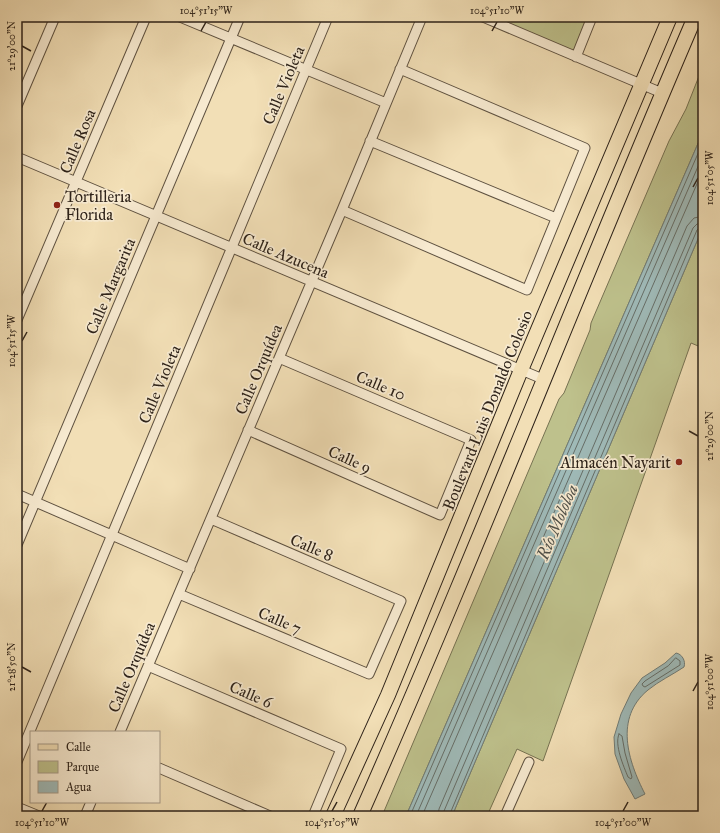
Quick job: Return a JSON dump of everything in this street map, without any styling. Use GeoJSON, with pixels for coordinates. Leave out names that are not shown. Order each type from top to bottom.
{"type":"FeatureCollection","features":[{"type":"Feature","properties":{"kind":"main road","name":"Boulevard Luis Donaldo Colosio"},"geometry":{"type":"LineString","coordinates":[[333,816],[388,695],[521,370],[670,17]]}},
{"type":"Feature","properties":{"kind":"main road"},"geometry":{"type":"LineString","coordinates":[[360,816],[411,702],[620,194],[695,17]]}},
{"type":"Feature","properties":{"kind":"main road"},"geometry":{"type":"LineString","coordinates":[[620,194],[620,174],[650,98],[649,93],[642,84]]}},
{"type":"Feature","properties":{"kind":"street"},"geometry":{"type":"LineString","coordinates":[[17,106],[55,17]]}},
{"type":"Feature","properties":{"kind":"street","name":"Calle Rosa"},"geometry":{"type":"LineString","coordinates":[[17,320],[146,17]]}},
{"type":"Feature","properties":{"kind":"street"},"geometry":{"type":"LineString","coordinates":[[180,17],[386,103]]}},
{"type":"Feature","properties":{"kind":"street","name":"Calle Margarita"},"geometry":{"type":"LineString","coordinates":[[17,545],[240,17]]}},
{"type":"Feature","properties":{"kind":"street","name":"Calle Violeta"},"geometry":{"type":"LineString","coordinates":[[17,762],[328,17]]}},
{"type":"Feature","properties":{"kind":"street","name":"Calle Orquídea"},"geometry":{"type":"LineString","coordinates":[[120,731],[342,210],[422,17]]}},
{"type":"Feature","properties":{"kind":"street"},"geometry":{"type":"LineString","coordinates":[[483,17],[662,93]]}},
{"type":"Feature","properties":{"kind":"street"},"geometry":{"type":"LineString","coordinates":[[576,56],[592,17]]}},
{"type":"Feature","properties":{"kind":"street"},"geometry":{"type":"LineString","coordinates":[[342,210],[527,290],[585,148],[400,69]]}},
{"type":"Feature","properties":{"kind":"street"},"geometry":{"type":"LineString","coordinates":[[370,141],[556,218]]}},
{"type":"Feature","properties":{"kind":"street","name":"Calle Azucena"},"geometry":{"type":"LineString","coordinates":[[17,156],[544,380]]}},
{"type":"Feature","properties":{"kind":"street","name":"Calle 10"},"geometry":{"type":"LineString","coordinates":[[279,358],[471,440],[440,515]]}},
{"type":"Feature","properties":{"kind":"street","name":"Calle 9"},"geometry":{"type":"LineString","coordinates":[[248,430],[440,515]]}},
{"type":"Feature","properties":{"kind":"street"},"geometry":{"type":"LineString","coordinates":[[17,494],[190,569]]}},
{"type":"Feature","properties":{"kind":"street","name":"Calle 8"},"geometry":{"type":"LineString","coordinates":[[211,519],[401,601],[369,674]]}},
{"type":"Feature","properties":{"kind":"street","name":"Calle 7"},"geometry":{"type":"LineString","coordinates":[[179,594],[369,674]]}},
{"type":"Feature","properties":{"kind":"street","name":"Calle 6"},"geometry":{"type":"LineString","coordinates":[[148,666],[341,749],[313,816]]}},
{"type":"Feature","properties":{"kind":"street"},"geometry":{"type":"LineString","coordinates":[[505,816],[528,762]]}},
{"type":"Feature","properties":{"kind":"street"},"geometry":{"type":"LineString","coordinates":[[160,768],[270,816]]}},
{"type":"Feature","properties":{"kind":"street"},"geometry":{"type":"LineString","coordinates":[[85,816],[91,803]]}},
{"type":"Feature","properties":{"kind":"street"},"geometry":{"type":"LineString","coordinates":[[17,807],[39,816]]}},
{"type":"Feature","properties":{"kind":"green space"},"geometry":{"type":"Polygon","coordinates":[[[511,17],[592,17],[576,57],[507,27],[511,17]]]}},
{"type":"Feature","properties":{"kind":"green space"},"geometry":{"type":"Polygon","coordinates":[[[703,66],[703,132],[406,816],[382,816],[559,399],[564,393],[590,330],[591,323],[669,141],[686,109],[703,66]]]}},
{"type":"Feature","properties":{"kind":"green space"},"geometry":{"type":"Polygon","coordinates":[[[703,227],[703,348],[691,343],[543,761],[517,749],[487,816],[452,816],[703,227]]]}},
{"type":"Feature","properties":{"kind":"water","name":"Río Mololoa"},"geometry":{"type":"Polygon","coordinates":[[[703,132],[703,227],[452,816],[406,816],[703,132]]]}},
{"type":"Feature","properties":{"kind":"water"},"geometry":{"type":"Polygon","coordinates":[[[676,653],[683,658],[684,667],[648,690],[637,701],[631,713],[627,740],[634,768],[645,794],[635,799],[624,779],[615,754],[614,737],[621,714],[631,693],[642,678],[665,663],[676,653]]]}},
{"type":"Feature","properties":{"kind":"place","name":"Tortilleria Florida"},"geometry":{"type":"Point","coordinates":[57,205]}},
{"type":"Feature","properties":{"kind":"place","name":"Almacén Nayarit"},"geometry":{"type":"Point","coordinates":[679,462]}}]}
